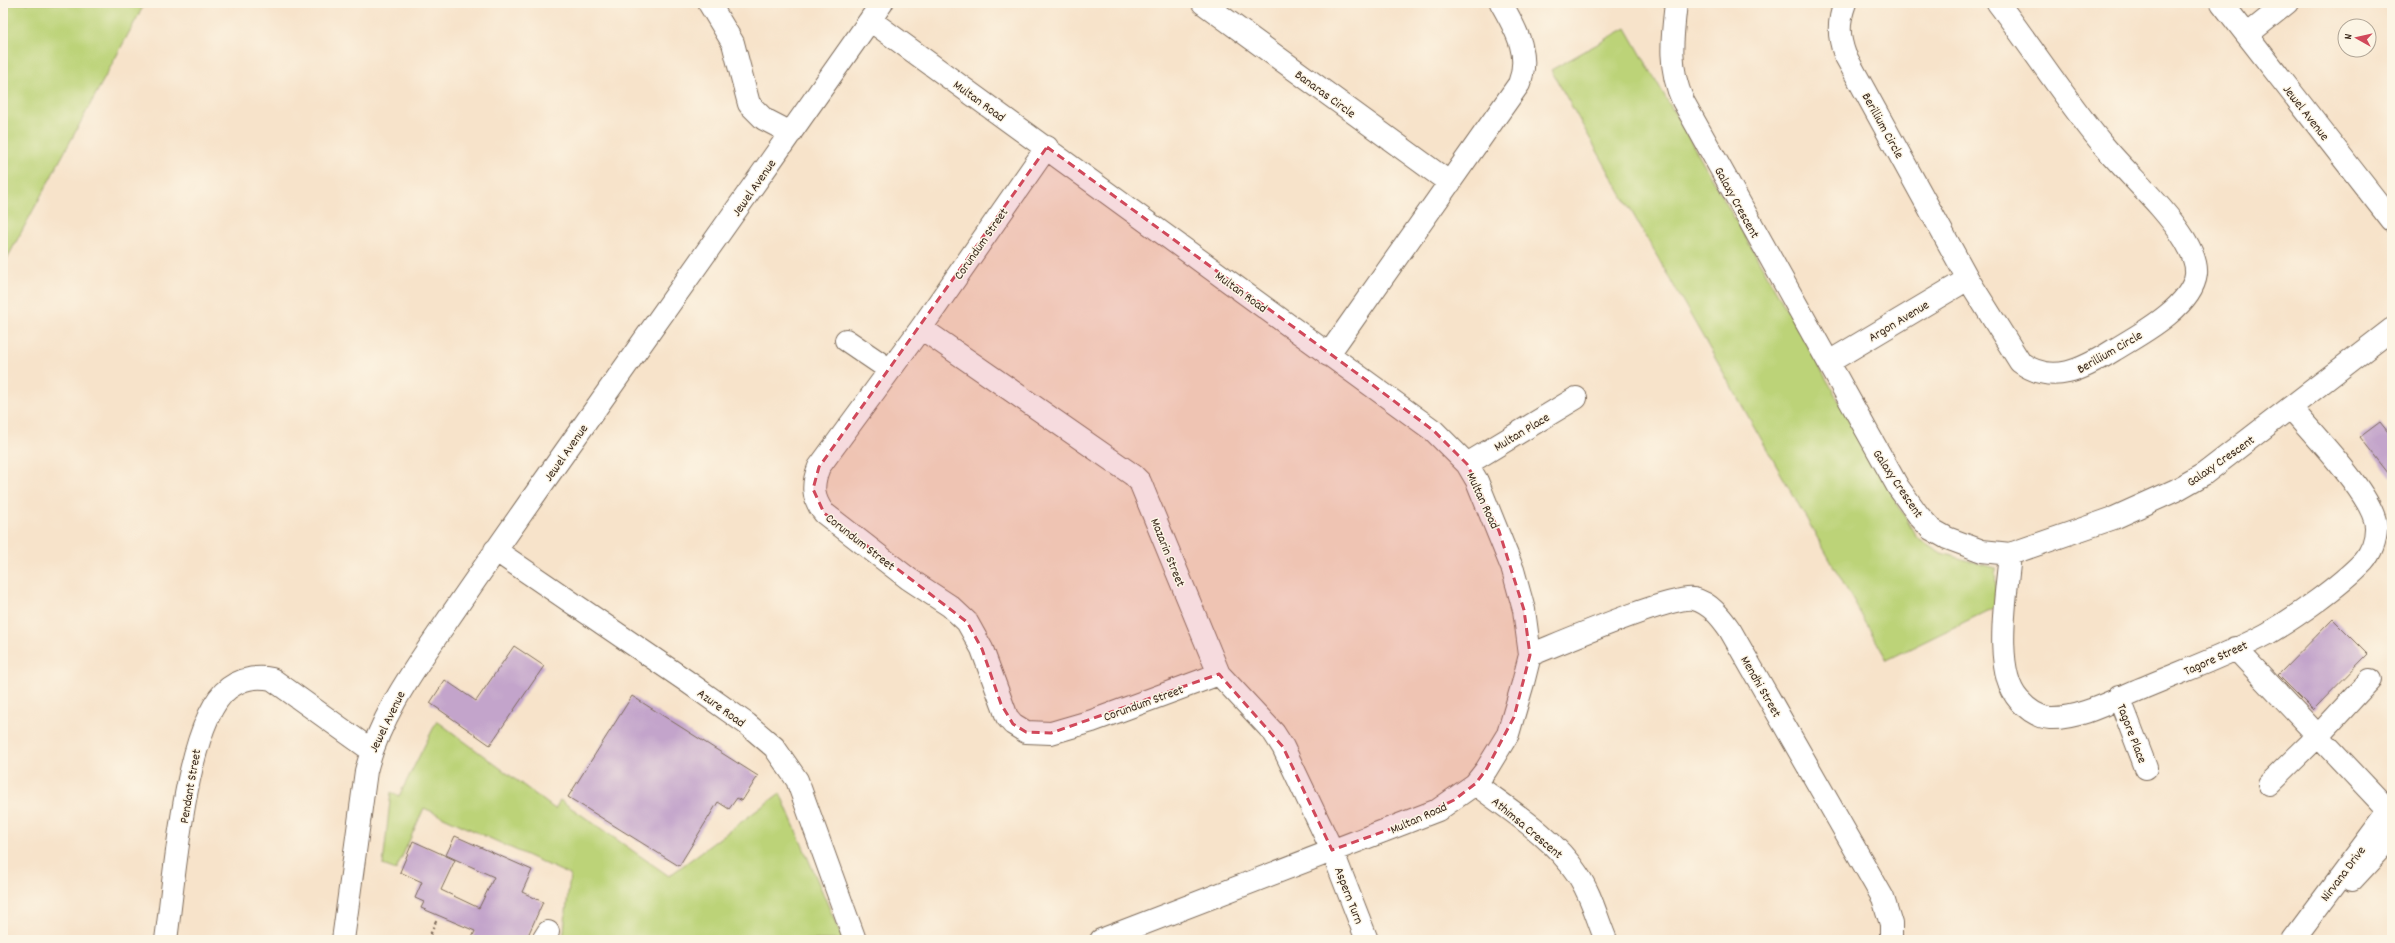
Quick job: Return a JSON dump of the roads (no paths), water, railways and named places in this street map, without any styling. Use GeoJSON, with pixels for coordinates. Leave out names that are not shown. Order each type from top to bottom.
{"type":"FeatureCollection","features":[{"type":"Feature","properties":{"kind":"street"},"geometry":{"type":"LineString","coordinates":[[709,3],[733,43],[749,104],[764,119],[791,132]]}},
{"type":"Feature","properties":{"kind":"street","name":"Banaras Circle"},"geometry":{"type":"LineString","coordinates":[[1203,3],[1450,183]]}},
{"type":"Feature","properties":{"kind":"street"},"geometry":{"type":"LineString","coordinates":[[1328,355],[1514,93],[1523,73],[1524,52],[1501,3]]}},
{"type":"Feature","properties":{"kind":"street","name":"Galaxy Crescent"},"geometry":{"type":"LineString","coordinates":[[1676,3],[1671,51],[1676,85],[1715,162],[1829,362],[1874,446],[1919,516],[1931,528],[1966,547],[2010,554],[2078,532],[2176,490],[2231,455],[2392,330]]}},
{"type":"Feature","properties":{"kind":"street","name":"Berillium Circle"},"geometry":{"type":"LineString","coordinates":[[1845,3],[1840,17],[1839,30],[1840,42],[1845,55],[1968,279],[2020,362],[2028,369],[2044,374],[2060,375],[2073,373],[2092,364],[2161,320],[2188,292],[2196,274],[2194,260],[2186,241],[2169,217],[2092,131],[1998,3]]}},
{"type":"Feature","properties":{"kind":"street","name":"Jewel Avenue"},"geometry":{"type":"LineString","coordinates":[[2222,3],[2392,221]]}},
{"type":"Feature","properties":{"kind":"street"},"geometry":{"type":"LineString","coordinates":[[2247,35],[2287,3]]}},
{"type":"Feature","properties":{"kind":"street","name":"Jewel Avenue"},"geometry":{"type":"LineString","coordinates":[[343,940],[362,796],[371,750],[382,724],[408,678],[495,550],[876,11]]}},
{"type":"Feature","properties":{"kind":"street","name":"Multan Road"},"geometry":{"type":"LineString","coordinates":[[876,11],[1047,147],[1328,355],[1366,380],[1434,431],[1467,464],[1488,504],[1520,589],[1530,655],[1514,717],[1508,734],[1475,784],[1438,810],[1402,825],[1332,850],[1122,936],[1101,940]]}},
{"type":"Feature","properties":{"kind":"street","name":"Corundum Street"},"geometry":{"type":"LineString","coordinates":[[1047,147],[921,328],[819,467],[813,489],[816,501],[824,513],[910,579],[950,606],[967,622],[982,649],[1001,704],[1013,724],[1026,732],[1051,733],[1092,721],[1219,674]]}},
{"type":"Feature","properties":{"kind":"street","name":"Argon Avenue"},"geometry":{"type":"LineString","coordinates":[[1829,362],[1968,279]]}},
{"type":"Feature","properties":{"kind":"street","name":"Mazarin Street"},"geometry":{"type":"LineString","coordinates":[[921,328],[1040,408],[1126,470],[1140,482],[1219,674],[1263,721],[1283,747],[1332,850]]}},
{"type":"Feature","properties":{"kind":"street"},"geometry":{"type":"LineString","coordinates":[[846,340],[890,370]]}},
{"type":"Feature","properties":{"kind":"street","name":"Multan Place"},"geometry":{"type":"LineString","coordinates":[[1467,464],[1576,398]]}},
{"type":"Feature","properties":{"kind":"street","name":"Tagore Street"},"geometry":{"type":"LineString","coordinates":[[2010,554],[2004,641],[2005,671],[2010,687],[2017,699],[2038,715],[2049,718],[2073,714],[2119,697],[2266,634],[2337,584],[2363,561],[2375,538],[2376,520],[2366,498],[2291,408]]}},
{"type":"Feature","properties":{"kind":"street","name":"Azure Road"},"geometry":{"type":"LineString","coordinates":[[495,550],[691,684],[746,724],[774,747],[796,780],[855,940]]}},
{"type":"Feature","properties":{"kind":"street","name":"Mendhi Street"},"geometry":{"type":"LineString","coordinates":[[1530,655],[1668,604],[1693,599],[1709,606],[1730,630],[1883,898],[1891,924],[1891,940]]}},
{"type":"Feature","properties":{"kind":"street"},"geometry":{"type":"LineString","coordinates":[[2235,648],[2318,736],[2390,809]]}},
{"type":"Feature","properties":{"kind":"street","name":"Pendant Street"},"geometry":{"type":"LineString","coordinates":[[166,940],[189,772],[198,741],[210,713],[228,688],[243,680],[257,677],[272,679],[371,750]]}},
{"type":"Feature","properties":{"kind":"street"},"geometry":{"type":"LineString","coordinates":[[2269,784],[2318,736],[2370,680]]}},
{"type":"Feature","properties":{"kind":"street","name":"Tagore Place"},"geometry":{"type":"LineString","coordinates":[[2119,697],[2146,768]]}},
{"type":"Feature","properties":{"kind":"street","name":"Athimsa Crescent"},"geometry":{"type":"LineString","coordinates":[[1475,784],[1534,829],[1566,859],[1586,889],[1606,940]]}},
{"type":"Feature","properties":{"kind":"street","name":"Nirvana Drive"},"geometry":{"type":"LineString","coordinates":[[2293,940],[2390,809]]}},
{"type":"Feature","properties":{"kind":"street","name":"Nirvana Drive"},"geometry":{"type":"LineString","coordinates":[[2293,940],[2392,837]]}},
{"type":"Feature","properties":{"kind":"street","name":"Aspern Turn"},"geometry":{"type":"LineString","coordinates":[[1332,850],[1367,940]]}}]}
